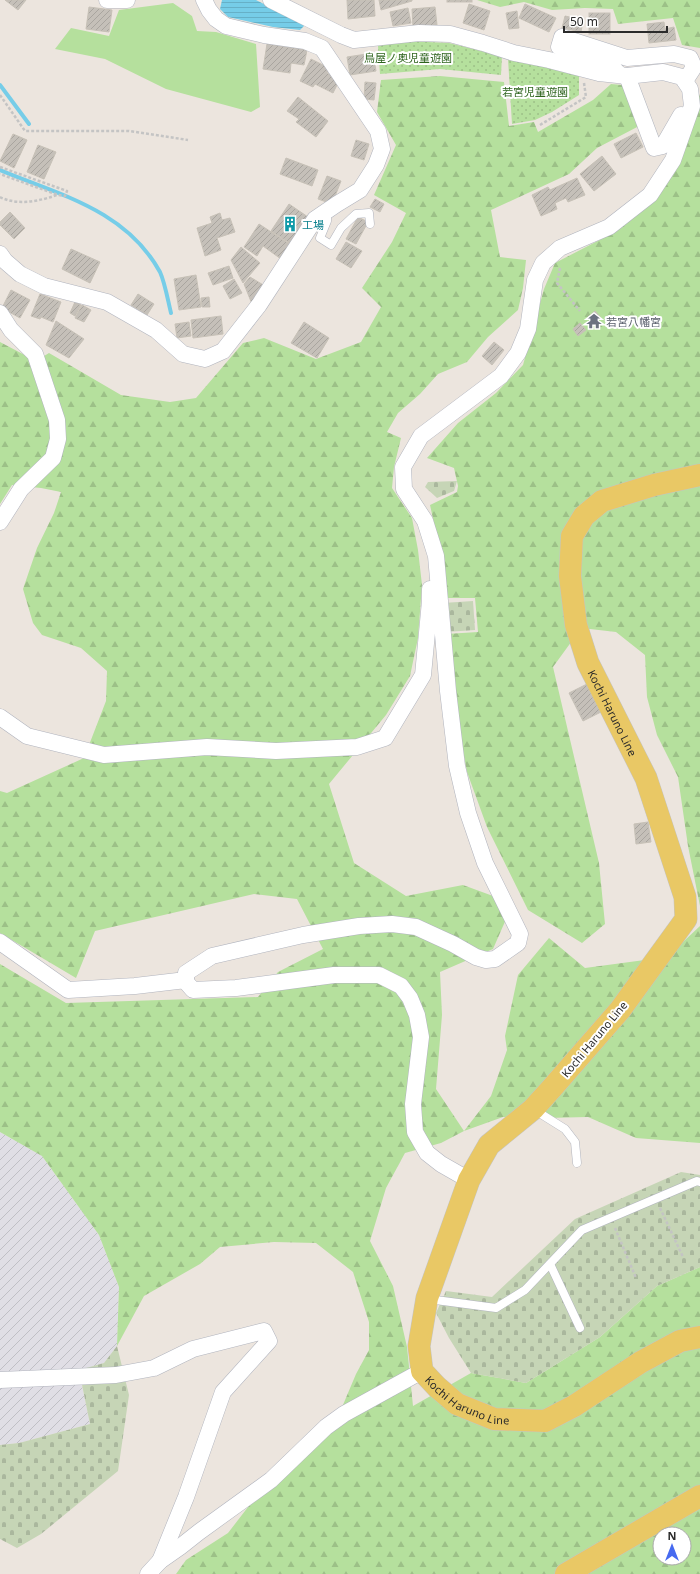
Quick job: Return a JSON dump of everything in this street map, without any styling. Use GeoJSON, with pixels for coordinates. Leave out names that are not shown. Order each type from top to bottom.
{"type":"FeatureCollection","features":[{"type":"Feature","properties":{"kind":"main road","name":"Kochi Haruno Line"},"geometry":{"type":"LineString","coordinates":[[700,475],[654,485],[602,501],[584,516],[572,536],[570,576],[576,625],[588,663],[646,778],[685,897],[686,918],[620,1010],[533,1109],[489,1145],[469,1180],[427,1298],[419,1346],[422,1371],[437,1387],[457,1404],[494,1419],[545,1420],[574,1406],[654,1355],[680,1341],[700,1337]]}},
{"type":"Feature","properties":{"kind":"main road"},"geometry":{"type":"LineString","coordinates":[[566,1574],[700,1496]]}},
{"type":"Feature","properties":{"kind":"street"},"geometry":{"type":"LineString","coordinates":[[107,0],[127,0]]}},
{"type":"Feature","properties":{"kind":"street"},"geometry":{"type":"LineString","coordinates":[[0,254],[5,261],[20,274],[44,286],[106,302],[156,330],[183,354],[205,360],[223,351],[259,305],[315,219],[360,190],[376,165],[382,149],[378,131],[322,48],[305,41],[264,35],[226,26],[216,19],[204,0]]}},
{"type":"Feature","properties":{"kind":"street"},"geometry":{"type":"LineString","coordinates":[[271,0],[354,40],[419,33],[450,34],[483,42],[514,53],[549,60],[599,73],[624,76],[663,72],[682,77],[688,89],[692,106],[673,160],[650,195],[609,227],[560,248],[543,263],[535,280],[528,329],[518,353],[501,376],[422,436],[403,467],[404,489],[424,521],[436,556],[448,691],[457,766],[468,813],[485,863],[520,934],[518,943],[495,959],[486,960],[476,957],[453,944],[416,927],[392,924],[359,926],[303,935],[212,956],[186,973],[186,980],[193,990],[236,988],[334,975],[380,975],[401,986],[410,998],[417,1015],[421,1037],[413,1104],[415,1132],[427,1153],[441,1164],[469,1180]]}},
{"type":"Feature","properties":{"kind":"street"},"geometry":{"type":"LineString","coordinates":[[562,37],[627,58],[674,54],[690,58],[694,67],[680,118],[663,146],[654,148],[624,76],[610,64],[559,47],[562,37]]}},
{"type":"Feature","properties":{"kind":"street"},"geometry":{"type":"LineString","coordinates":[[0,313],[11,330],[35,354],[57,420],[58,439],[53,458],[21,489],[0,522]]}},
{"type":"Feature","properties":{"kind":"street"},"geometry":{"type":"LineString","coordinates":[[0,717],[27,736],[104,755],[207,747],[276,751],[357,747],[385,738],[423,675],[430,601],[424,521]]}},
{"type":"Feature","properties":{"kind":"street"},"geometry":{"type":"LineString","coordinates":[[0,942],[68,990],[135,986],[186,980]]}},
{"type":"Feature","properties":{"kind":"street"},"geometry":{"type":"LineString","coordinates":[[0,1380],[116,1375],[154,1368],[193,1349],[264,1331],[269,1341],[223,1392],[186,1497],[160,1561]]}},
{"type":"Feature","properties":{"kind":"street"},"geometry":{"type":"LineString","coordinates":[[148,1574],[160,1561],[271,1480],[326,1427],[344,1414],[422,1371]]}},
{"type":"Feature","properties":{"kind":"lane"},"geometry":{"type":"LineString","coordinates":[[327,211],[327,221],[320,238],[331,245],[340,228],[356,214],[370,213],[370,224]]}},
{"type":"Feature","properties":{"kind":"lane"},"geometry":{"type":"LineString","coordinates":[[533,1109],[565,1129],[575,1142],[577,1163]]}},
{"type":"Feature","properties":{"kind":"lane"},"geometry":{"type":"LineString","coordinates":[[427,1298],[496,1308],[525,1290],[582,1230],[697,1181],[700,1182]]}},
{"type":"Feature","properties":{"kind":"lane"},"geometry":{"type":"LineString","coordinates":[[550,1264],[580,1328]]}},
{"type":"Feature","properties":{"kind":"path"},"geometry":{"type":"LineString","coordinates":[[540,125],[586,97],[583,69]]}},
{"type":"Feature","properties":{"kind":"path"},"geometry":{"type":"LineString","coordinates":[[0,95],[25,131],[129,131],[188,140]]}},
{"type":"Feature","properties":{"kind":"path"},"geometry":{"type":"LineString","coordinates":[[0,167],[67,191],[65,196],[58,195],[0,174]]}},
{"type":"Feature","properties":{"kind":"path"},"geometry":{"type":"LineString","coordinates":[[0,197],[8,202],[41,201],[58,195]]}},
{"type":"Feature","properties":{"kind":"path"},"geometry":{"type":"LineString","coordinates":[[565,246],[557,283],[580,311]]}},
{"type":"Feature","properties":{"kind":"path"},"geometry":{"type":"LineString","coordinates":[[656,1199],[683,1258]]}},
{"type":"Feature","properties":{"kind":"path"},"geometry":{"type":"LineString","coordinates":[[610,1218],[636,1278]]}},
{"type":"Feature","properties":{"kind":"shaded area"},"geometry":{"type":"Polygon","coordinates":[[[0,1132],[42,1156],[99,1235],[119,1287],[117,1346],[104,1363],[79,1371],[90,1424],[19,1443],[0,1445],[0,1132]]]}},
{"type":"Feature","properties":{"kind":"green space"},"geometry":{"type":"Polygon","coordinates":[[[477,0],[700,0],[700,48],[682,45],[673,18],[618,24],[613,9],[585,8],[552,10],[524,2],[500,7],[477,0]]]}},
{"type":"Feature","properties":{"kind":"green space"},"geometry":{"type":"Polygon","coordinates":[[[173,3],[192,16],[197,31],[216,32],[256,44],[260,107],[251,112],[166,89],[105,59],[55,49],[71,28],[109,36],[119,10],[173,3]]]}},
{"type":"Feature","properties":{"kind":"green space","name":"鳥屋ノ奥児童遊園"},"geometry":{"type":"Polygon","coordinates":[[[407,41],[449,43],[502,56],[501,75],[440,69],[380,74],[378,46],[407,41]]]}},
{"type":"Feature","properties":{"kind":"green space","name":"若宮児童遊園"},"geometry":{"type":"Polygon","coordinates":[[[508,59],[579,74],[579,95],[552,112],[535,120],[512,124],[508,59]]]}},
{"type":"Feature","properties":{"kind":"green space"},"geometry":{"type":"Polygon","coordinates":[[[440,76],[504,82],[509,126],[534,122],[538,132],[593,100],[611,84],[622,85],[641,125],[597,148],[569,174],[491,210],[500,257],[526,260],[523,288],[518,310],[488,337],[467,362],[438,374],[420,394],[398,413],[387,432],[401,438],[394,467],[392,488],[412,518],[418,550],[422,585],[418,638],[410,676],[386,715],[329,784],[354,863],[406,896],[463,885],[493,896],[507,917],[493,949],[440,972],[442,1015],[436,1089],[464,1131],[441,1143],[405,1153],[386,1188],[370,1241],[393,1286],[407,1347],[413,1406],[471,1373],[526,1383],[600,1337],[657,1286],[700,1267],[700,1574],[176,1574],[186,1560],[228,1533],[255,1498],[292,1470],[320,1444],[340,1412],[356,1374],[369,1350],[369,1322],[353,1272],[316,1243],[274,1242],[220,1247],[200,1264],[144,1296],[117,1346],[119,1287],[99,1235],[42,1156],[0,1132],[0,964],[66,1003],[258,997],[278,972],[323,949],[297,899],[254,894],[95,931],[76,978],[0,933],[0,791],[7,793],[84,758],[106,701],[107,671],[81,648],[42,635],[33,623],[23,589],[37,548],[54,513],[61,492],[12,485],[0,504],[0,342],[36,361],[49,353],[121,395],[170,402],[196,398],[243,343],[264,338],[316,359],[361,342],[381,307],[362,288],[392,242],[406,213],[374,195],[396,145],[377,112],[381,80],[440,76]]]}},
{"type":"Feature","properties":{"kind":"green space"},"geometry":{"type":"Polygon","coordinates":[[[700,94],[700,906],[688,846],[678,777],[657,735],[647,697],[645,655],[616,632],[590,629],[577,634],[553,667],[599,863],[605,924],[582,943],[528,910],[487,827],[467,772],[456,714],[446,634],[478,632],[475,598],[446,598],[441,555],[430,505],[457,492],[458,486],[454,468],[427,458],[458,423],[496,393],[523,365],[544,289],[555,263],[617,231],[655,200],[678,163],[700,94]]]}},
{"type":"Feature","properties":{"kind":"green space"},"geometry":{"type":"Polygon","coordinates":[[[457,481],[454,491],[437,498],[425,487],[428,482],[457,481]]]}},
{"type":"Feature","properties":{"kind":"green space"},"geometry":{"type":"Polygon","coordinates":[[[473,601],[475,630],[446,632],[443,603],[473,601]]]}},
{"type":"Feature","properties":{"kind":"green space"},"geometry":{"type":"Polygon","coordinates":[[[700,926],[700,1143],[636,1138],[588,1117],[503,1117],[464,1131],[491,1096],[507,1050],[505,1036],[518,975],[549,938],[585,968],[667,957],[700,926]]]}},
{"type":"Feature","properties":{"kind":"green space"},"geometry":{"type":"Polygon","coordinates":[[[681,1172],[700,1175],[700,1267],[657,1286],[600,1337],[526,1383],[471,1373],[449,1338],[436,1313],[446,1291],[492,1297],[575,1219],[681,1172]]]}},
{"type":"Feature","properties":{"kind":"green space"},"geometry":{"type":"Polygon","coordinates":[[[117,1346],[129,1395],[118,1471],[41,1534],[17,1548],[0,1539],[0,1445],[19,1443],[90,1424],[79,1370],[104,1363],[117,1346]]]}},
{"type":"Feature","properties":{"kind":"water"},"geometry":{"type":"Polygon","coordinates":[[[222,0],[256,0],[305,25],[300,30],[273,27],[228,17],[220,9],[222,0]]]}},
{"type":"Feature","properties":{"kind":"building"},"geometry":{"type":"Polygon","coordinates":[[[5,0],[26,0],[18,10],[5,0]]]}},
{"type":"Feature","properties":{"kind":"building"},"geometry":{"type":"Polygon","coordinates":[[[347,0],[374,0],[375,16],[348,19],[347,0]]]}},
{"type":"Feature","properties":{"kind":"building"},"geometry":{"type":"Polygon","coordinates":[[[379,0],[412,0],[412,1],[381,10],[379,0]]]}},
{"type":"Feature","properties":{"kind":"building"},"geometry":{"type":"Polygon","coordinates":[[[447,0],[472,0],[472,2],[447,2],[447,0]]]}},
{"type":"Feature","properties":{"kind":"building"},"geometry":{"type":"Polygon","coordinates":[[[469,4],[490,11],[484,30],[463,23],[469,4]]]}},
{"type":"Feature","properties":{"kind":"building"},"geometry":{"type":"Polygon","coordinates":[[[525,4],[556,18],[549,32],[519,18],[525,4]]]}},
{"type":"Feature","properties":{"kind":"building"},"geometry":{"type":"Polygon","coordinates":[[[89,7],[112,10],[109,32],[86,29],[89,7]]]}},
{"type":"Feature","properties":{"kind":"building"},"geometry":{"type":"Polygon","coordinates":[[[435,7],[437,25],[413,27],[412,9],[435,7]]]}},
{"type":"Feature","properties":{"kind":"building"},"geometry":{"type":"Polygon","coordinates":[[[408,8],[411,23],[393,26],[390,12],[408,8]]]}},
{"type":"Feature","properties":{"kind":"building"},"geometry":{"type":"Polygon","coordinates":[[[517,11],[519,28],[509,29],[506,13],[517,11]]]}},
{"type":"Feature","properties":{"kind":"building"},"geometry":{"type":"Polygon","coordinates":[[[589,13],[610,13],[610,34],[589,34],[589,13]]]}},
{"type":"Feature","properties":{"kind":"building"},"geometry":{"type":"Polygon","coordinates":[[[565,16],[583,20],[581,32],[562,28],[565,16]]]}},
{"type":"Feature","properties":{"kind":"building"},"geometry":{"type":"Polygon","coordinates":[[[664,22],[665,29],[674,27],[676,40],[649,43],[647,24],[664,22]]]}},
{"type":"Feature","properties":{"kind":"building"},"geometry":{"type":"Polygon","coordinates":[[[267,44],[307,50],[304,65],[291,63],[290,73],[263,69],[267,44]]]}},
{"type":"Feature","properties":{"kind":"building"},"geometry":{"type":"Polygon","coordinates":[[[373,53],[376,71],[350,75],[347,57],[373,53]]]}},
{"type":"Feature","properties":{"kind":"building"},"geometry":{"type":"Polygon","coordinates":[[[311,59],[329,68],[327,73],[340,79],[333,93],[315,84],[313,87],[300,81],[311,59]]]}},
{"type":"Feature","properties":{"kind":"building"},"geometry":{"type":"Polygon","coordinates":[[[365,82],[376,83],[374,100],[364,99],[365,82]]]}},
{"type":"Feature","properties":{"kind":"building"},"geometry":{"type":"Polygon","coordinates":[[[298,97],[328,121],[316,137],[296,122],[299,119],[287,111],[298,97]]]}},
{"type":"Feature","properties":{"kind":"building"},"geometry":{"type":"Polygon","coordinates":[[[636,133],[643,147],[621,158],[614,144],[636,133]]]}},
{"type":"Feature","properties":{"kind":"building"},"geometry":{"type":"Polygon","coordinates":[[[13,134],[27,140],[14,168],[0,161],[13,134]]]}},
{"type":"Feature","properties":{"kind":"building"},"geometry":{"type":"Polygon","coordinates":[[[356,140],[369,144],[364,160],[351,156],[356,140]]]}},
{"type":"Feature","properties":{"kind":"building"},"geometry":{"type":"Polygon","coordinates":[[[38,145],[56,152],[44,179],[27,172],[38,145]]]}},
{"type":"Feature","properties":{"kind":"building"},"geometry":{"type":"Polygon","coordinates":[[[602,156],[616,174],[594,191],[580,174],[602,156]]]}},
{"type":"Feature","properties":{"kind":"building"},"geometry":{"type":"Polygon","coordinates":[[[286,158],[318,170],[312,186],[280,174],[286,158]]]}},
{"type":"Feature","properties":{"kind":"building"},"geometry":{"type":"Polygon","coordinates":[[[327,176],[341,181],[332,204],[318,199],[327,176]]]}},
{"type":"Feature","properties":{"kind":"building"},"geometry":{"type":"Polygon","coordinates":[[[577,178],[585,195],[568,202],[566,198],[555,203],[557,209],[541,216],[532,195],[548,187],[550,190],[577,178]]]}},
{"type":"Feature","properties":{"kind":"building"},"geometry":{"type":"Polygon","coordinates":[[[375,199],[384,204],[380,212],[370,207],[375,199]]]}},
{"type":"Feature","properties":{"kind":"building","name":"工場"},"geometry":{"type":"Polygon","coordinates":[[[289,204],[308,217],[291,244],[271,231],[289,204]]]}},
{"type":"Feature","properties":{"kind":"building"},"geometry":{"type":"Polygon","coordinates":[[[10,212],[25,228],[14,239],[0,225],[0,222],[10,212]]]}},
{"type":"Feature","properties":{"kind":"building"},"geometry":{"type":"Polygon","coordinates":[[[220,213],[222,220],[230,218],[235,232],[217,238],[221,250],[205,256],[197,228],[212,223],[210,217],[220,213]]]}},
{"type":"Feature","properties":{"kind":"building"},"geometry":{"type":"Polygon","coordinates":[[[358,217],[368,222],[356,244],[346,239],[358,217]]]}},
{"type":"Feature","properties":{"kind":"building"},"geometry":{"type":"Polygon","coordinates":[[[259,224],[291,245],[281,259],[263,246],[257,256],[244,247],[259,224]]]}},
{"type":"Feature","properties":{"kind":"building"},"geometry":{"type":"Polygon","coordinates":[[[346,242],[362,251],[351,268],[336,259],[346,242]]]}},
{"type":"Feature","properties":{"kind":"building"},"geometry":{"type":"Polygon","coordinates":[[[241,247],[260,263],[243,283],[231,260],[241,247]]]}},
{"type":"Feature","properties":{"kind":"building"},"geometry":{"type":"Polygon","coordinates":[[[71,249],[100,262],[90,283],[62,269],[71,249]]]}},
{"type":"Feature","properties":{"kind":"building"},"geometry":{"type":"Polygon","coordinates":[[[229,266],[233,278],[213,285],[208,273],[229,266]]]}},
{"type":"Feature","properties":{"kind":"building"},"geometry":{"type":"Polygon","coordinates":[[[196,275],[201,307],[179,310],[174,279],[196,275]]]}},
{"type":"Feature","properties":{"kind":"building"},"geometry":{"type":"Polygon","coordinates":[[[250,277],[265,286],[252,304],[244,284],[250,277]]]}},
{"type":"Feature","properties":{"kind":"building"},"geometry":{"type":"Polygon","coordinates":[[[234,279],[242,293],[230,299],[223,286],[234,279]]]}},
{"type":"Feature","properties":{"kind":"building"},"geometry":{"type":"Polygon","coordinates":[[[11,290],[30,300],[20,318],[2,308],[11,290]]]}},
{"type":"Feature","properties":{"kind":"building"},"geometry":{"type":"Polygon","coordinates":[[[40,294],[61,302],[53,322],[41,317],[40,319],[31,316],[40,294]]]}},
{"type":"Feature","properties":{"kind":"building"},"geometry":{"type":"Polygon","coordinates":[[[138,294],[154,304],[147,315],[131,305],[138,294]]]}},
{"type":"Feature","properties":{"kind":"building"},"geometry":{"type":"Polygon","coordinates":[[[209,297],[210,307],[202,307],[201,298],[209,297]]]}},
{"type":"Feature","properties":{"kind":"building"},"geometry":{"type":"Polygon","coordinates":[[[75,302],[81,305],[75,316],[70,313],[75,302]]]}},
{"type":"Feature","properties":{"kind":"building"},"geometry":{"type":"Polygon","coordinates":[[[82,305],[91,310],[84,322],[75,318],[82,305]]]}},
{"type":"Feature","properties":{"kind":"building"},"geometry":{"type":"Polygon","coordinates":[[[595,311],[601,318],[593,324],[587,318],[595,311]]]}},
{"type":"Feature","properties":{"kind":"building"},"geometry":{"type":"Polygon","coordinates":[[[221,316],[223,334],[193,338],[191,320],[221,316]]]}},
{"type":"Feature","properties":{"kind":"building"},"geometry":{"type":"Polygon","coordinates":[[[56,321],[84,339],[69,358],[46,345],[56,321]]]}},
{"type":"Feature","properties":{"kind":"building"},"geometry":{"type":"Polygon","coordinates":[[[189,322],[191,336],[177,338],[175,324],[189,322]]]}},
{"type":"Feature","properties":{"kind":"building"},"geometry":{"type":"Polygon","coordinates":[[[304,322],[329,338],[317,358],[291,343],[304,322]]]}},
{"type":"Feature","properties":{"kind":"building"},"geometry":{"type":"Polygon","coordinates":[[[580,323],[586,330],[578,336],[573,329],[580,323]]]}},
{"type":"Feature","properties":{"kind":"building"},"geometry":{"type":"Polygon","coordinates":[[[494,342],[504,350],[492,365],[482,356],[494,342]]]}},
{"type":"Feature","properties":{"kind":"building"},"geometry":{"type":"Polygon","coordinates":[[[587,684],[601,712],[583,721],[569,693],[587,684]]]}},
{"type":"Feature","properties":{"kind":"building"},"geometry":{"type":"Polygon","coordinates":[[[648,822],[651,842],[636,844],[634,824],[648,822]]]}},
{"type":"Feature","properties":{"kind":"waterway"},"geometry":{"type":"LineString","coordinates":[[0,85],[29,124]]}},
{"type":"Feature","properties":{"kind":"waterway"},"geometry":{"type":"LineString","coordinates":[[0,170],[90,207],[129,233],[146,251],[160,272],[171,313]]}},
{"type":"Feature","properties":{"kind":"place","name":"工場"},"geometry":{"type":"Point","coordinates":[290,224]}},
{"type":"Feature","properties":{"kind":"place","name":"若宮八幡宮"},"geometry":{"type":"Point","coordinates":[594,321]}}]}
